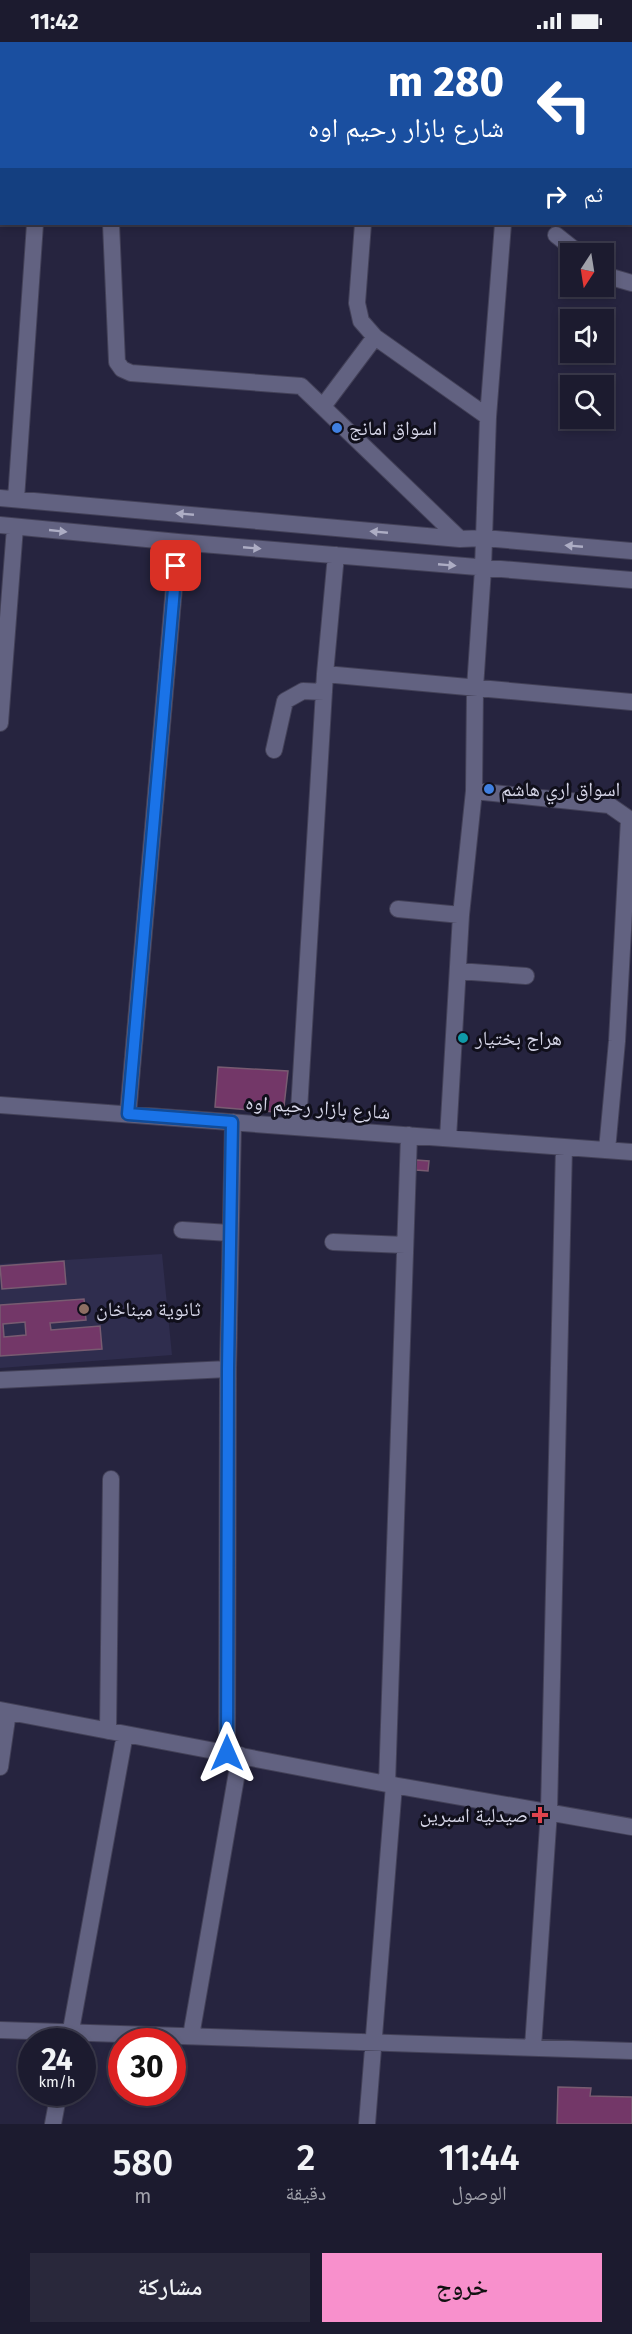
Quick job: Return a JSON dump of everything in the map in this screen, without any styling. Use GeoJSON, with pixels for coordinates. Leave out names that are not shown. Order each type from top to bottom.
{"type":"FeatureCollection","features":[{"type":"Feature","properties":{"kind":"street"},"geometry":{"type":"LineString","coordinates":[[35,225],[8,498],[460,539],[484,538],[632,551]]}},
{"type":"Feature","properties":{"kind":"street"},"geometry":{"type":"LineString","coordinates":[[111,225],[117,362],[122,369],[131,373],[302,386],[460,539]]}},
{"type":"Feature","properties":{"kind":"street"},"geometry":{"type":"LineString","coordinates":[[363,225],[357,303],[362,321],[375,337],[488,417]]}},
{"type":"Feature","properties":{"kind":"street"},"geometry":{"type":"LineString","coordinates":[[448,1138],[461,915],[474,791],[476,688],[488,417],[503,225]]}},
{"type":"Feature","properties":{"kind":"street"},"geometry":{"type":"LineString","coordinates":[[556,235],[566,243]]}},
{"type":"Feature","properties":{"kind":"street"},"geometry":{"type":"LineString","coordinates":[[614,278],[632,283]]}},
{"type":"Feature","properties":{"kind":"street"},"geometry":{"type":"LineString","coordinates":[[324,405],[375,337]]}},
{"type":"Feature","properties":{"kind":"street"},"geometry":{"type":"LineString","coordinates":[[0,723],[8,526],[632,580]]}},
{"type":"Feature","properties":{"kind":"street"},"geometry":{"type":"LineString","coordinates":[[128,1114],[178,542]]}},
{"type":"Feature","properties":{"kind":"street"},"geometry":{"type":"LineString","coordinates":[[298,1127],[325,674],[336,555]]}},
{"type":"Feature","properties":{"kind":"street"},"geometry":{"type":"LineString","coordinates":[[325,674],[632,702]]}},
{"type":"Feature","properties":{"kind":"street"},"geometry":{"type":"LineString","coordinates":[[274,750],[285,701],[303,691],[324,692]]}},
{"type":"Feature","properties":{"kind":"street"},"geometry":{"type":"LineString","coordinates":[[474,791],[609,805],[630,819],[624,1041],[607,1150]]}},
{"type":"Feature","properties":{"kind":"street"},"geometry":{"type":"LineString","coordinates":[[398,909],[461,915]]}},
{"type":"Feature","properties":{"kind":"street"},"geometry":{"type":"LineString","coordinates":[[458,971],[526,976]]}},
{"type":"Feature","properties":{"kind":"street","name":"شارع بازار رحيم اوه"},"geometry":{"type":"LineString","coordinates":[[0,1105],[632,1152]]}},
{"type":"Feature","properties":{"kind":"street"},"geometry":{"type":"LineString","coordinates":[[190,2036],[234,1754],[228,1369],[232,1122]]}},
{"type":"Feature","properties":{"kind":"street"},"geometry":{"type":"LineString","coordinates":[[367,2124],[390,1785],[409,1135]]}},
{"type":"Feature","properties":{"kind":"street"},"geometry":{"type":"LineString","coordinates":[[533,2047],[549,1811],[564,1147]]}},
{"type":"Feature","properties":{"kind":"street"},"geometry":{"type":"LineString","coordinates":[[182,1230],[230,1233]]}},
{"type":"Feature","properties":{"kind":"street"},"geometry":{"type":"LineString","coordinates":[[333,1242],[405,1245]]}},
{"type":"Feature","properties":{"kind":"street"},"geometry":{"type":"LineString","coordinates":[[0,1380],[228,1369]]}},
{"type":"Feature","properties":{"kind":"street"},"geometry":{"type":"LineString","coordinates":[[108,1731],[111,1479]]}},
{"type":"Feature","properties":{"kind":"street"},"geometry":{"type":"LineString","coordinates":[[0,1767],[4,1711],[390,1785],[632,1827]]}},
{"type":"Feature","properties":{"kind":"street"},"geometry":{"type":"LineString","coordinates":[[71,2028],[125,1734]]}},
{"type":"Feature","properties":{"kind":"street"},"geometry":{"type":"LineString","coordinates":[[0,2030],[18,2032]]}},
{"type":"Feature","properties":{"kind":"street"},"geometry":{"type":"LineString","coordinates":[[96,2037],[190,2036],[632,2051]]}},
{"type":"Feature","properties":{"kind":"street"},"geometry":{"type":"LineString","coordinates":[[53,2124],[56,2106]]}},
{"type":"Feature","properties":{"kind":"shaded area","name":"ثانوية ميناخان"},"geometry":{"type":"Polygon","coordinates":[[[162,1254],[172,1355],[0,1368],[0,1264],[162,1254]]]}},
{"type":"Feature","properties":{"kind":"building"},"geometry":{"type":"Polygon","coordinates":[[[218,1067],[288,1071],[284,1106],[275,1112],[215,1107],[218,1067]]]}},
{"type":"Feature","properties":{"kind":"building"},"geometry":{"type":"Polygon","coordinates":[[[416,1160],[429,1161],[428,1171],[416,1170],[416,1160]]]}},
{"type":"Feature","properties":{"kind":"building"},"geometry":{"type":"Polygon","coordinates":[[[64,1261],[66,1284],[2,1289],[0,1266],[64,1261]]]}},
{"type":"Feature","properties":{"kind":"building"},"geometry":{"type":"Polygon","coordinates":[[[84,1299],[86,1320],[50,1323],[51,1330],[100,1326],[102,1349],[0,1356],[0,1305],[84,1299]],[[25,1322],[3,1324],[4,1337],[26,1335],[25,1322]]]}},
{"type":"Feature","properties":{"kind":"building"},"geometry":{"type":"Polygon","coordinates":[[[558,2087],[591,2088],[590,2096],[632,2097],[632,2124],[557,2124],[558,2087]]]}},
{"type":"Feature","properties":{"kind":"place","name":"اسواق امانج"},"geometry":{"type":"Point","coordinates":[337,428]}},
{"type":"Feature","properties":{"kind":"place","name":"اسواق اري هاشم"},"geometry":{"type":"Point","coordinates":[489,789]}},
{"type":"Feature","properties":{"kind":"place","name":"هراج بختيار"},"geometry":{"type":"Point","coordinates":[463,1038]}},
{"type":"Feature","properties":{"kind":"place","name":"ثانوية ميناخان"},"geometry":{"type":"Point","coordinates":[84,1309]}},
{"type":"Feature","properties":{"kind":"place","name":"صيدلية اسبرين"},"geometry":{"type":"Point","coordinates":[540,1815]}},
{"type":"Feature","properties":{"kind":"route"},"geometry":{"type":"LineString","coordinates":[[176,566],[128,1114],[232,1122],[228,1369],[227,1753]]}}]}
